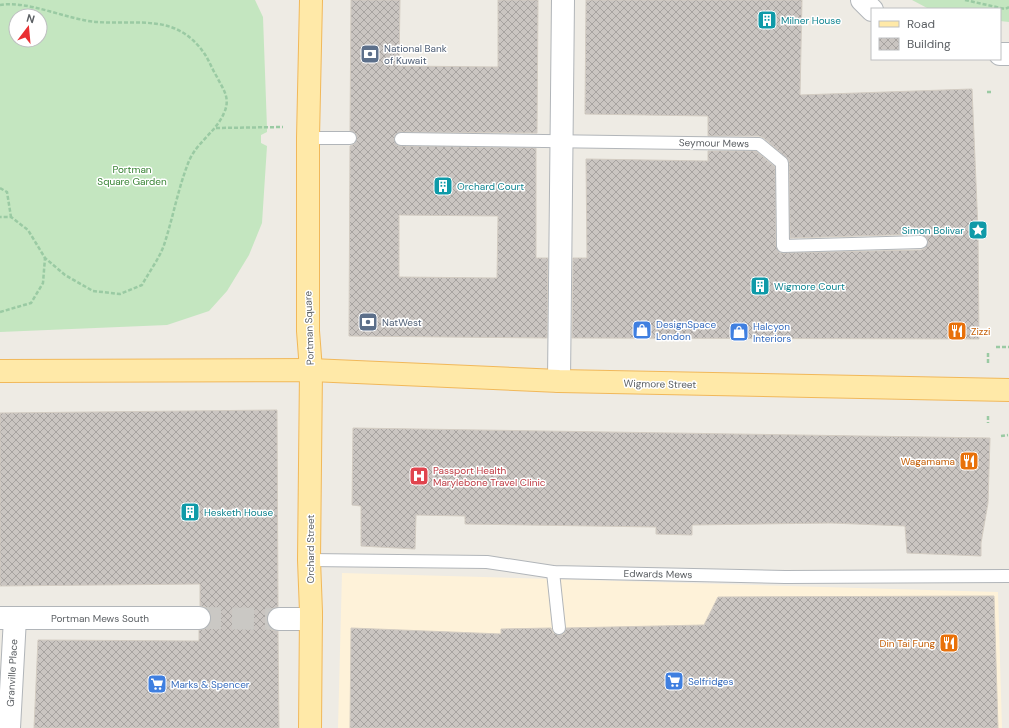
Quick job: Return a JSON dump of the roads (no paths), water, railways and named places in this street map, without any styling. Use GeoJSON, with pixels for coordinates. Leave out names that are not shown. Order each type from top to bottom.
{"type":"FeatureCollection","features":[{"type":"Feature","properties":{"kind":"main road","name":"Portman Square"},"geometry":{"type":"LineString","coordinates":[[0,371],[312,370],[308,331],[308,138],[311,0]]}},
{"type":"Feature","properties":{"kind":"main road","name":"Wigmore Street"},"geometry":{"type":"LineString","coordinates":[[312,370],[559,381],[1009,390]]}},
{"type":"Feature","properties":{"kind":"main road","name":"Orchard Street"},"geometry":{"type":"LineString","coordinates":[[310,728],[311,619],[309,560],[312,370]]}},
{"type":"Feature","properties":{"kind":"street"},"geometry":{"type":"LineString","coordinates":[[559,381],[563,0]]}},
{"type":"Feature","properties":{"kind":"street"},"geometry":{"type":"LineString","coordinates":[[862,0],[871,9]]}},
{"type":"Feature","properties":{"kind":"street","name":"Portman Mews South"},"geometry":{"type":"LineString","coordinates":[[8,618],[199,618]]}},
{"type":"Feature","properties":{"kind":"street","name":"Granville Place"},"geometry":{"type":"LineString","coordinates":[[8,618],[9,728]]}},
{"type":"Feature","properties":{"kind":"street"},"geometry":{"type":"LineString","coordinates":[[279,619],[311,619]]}},
{"type":"Feature","properties":{"kind":"lane"},"geometry":{"type":"LineString","coordinates":[[308,138],[350,138]]}},
{"type":"Feature","properties":{"kind":"lane","name":"Seymour Mews"},"geometry":{"type":"LineString","coordinates":[[401,138],[759,144],[782,163],[783,246],[921,242]]}},
{"type":"Feature","properties":{"kind":"lane","name":"Edwards Mews"},"geometry":{"type":"LineString","coordinates":[[309,560],[487,562],[553,572],[785,577],[1009,576]]}},
{"type":"Feature","properties":{"kind":"lane"},"geometry":{"type":"LineString","coordinates":[[553,572],[559,628]]}},
{"type":"Feature","properties":{"kind":"tunnel"},"geometry":{"type":"LineString","coordinates":[[199,618],[279,619]]}},
{"type":"Feature","properties":{"kind":"place","name":"Milner House"},"geometry":{"type":"Point","coordinates":[767,20]}},
{"type":"Feature","properties":{"kind":"place","name":"National Bank of Kuwait"},"geometry":{"type":"Point","coordinates":[370,54]}},
{"type":"Feature","properties":{"kind":"place","name":"Orchard Court"},"geometry":{"type":"Point","coordinates":[443,186]}},
{"type":"Feature","properties":{"kind":"place","name":"Simon Bolivar"},"geometry":{"type":"Point","coordinates":[978,230]}},
{"type":"Feature","properties":{"kind":"place","name":"Wigmore Court"},"geometry":{"type":"Point","coordinates":[760,286]}},
{"type":"Feature","properties":{"kind":"place","name":"NatWest"},"geometry":{"type":"Point","coordinates":[368,322]}},
{"type":"Feature","properties":{"kind":"place","name":"DesignSpace London"},"geometry":{"type":"Point","coordinates":[642,330]}},
{"type":"Feature","properties":{"kind":"place","name":"Zizzi"},"geometry":{"type":"Point","coordinates":[957,331]}},
{"type":"Feature","properties":{"kind":"place","name":"Halcyon Interiors"},"geometry":{"type":"Point","coordinates":[739,332]}},
{"type":"Feature","properties":{"kind":"place","name":"Wagamama"},"geometry":{"type":"Point","coordinates":[969,461]}},
{"type":"Feature","properties":{"kind":"place","name":"Passport Health Marylebone Travel Clinic"},"geometry":{"type":"Point","coordinates":[419,476]}},
{"type":"Feature","properties":{"kind":"place","name":"Hesketh House"},"geometry":{"type":"Point","coordinates":[190,512]}},
{"type":"Feature","properties":{"kind":"place","name":"Din Tai Fung"},"geometry":{"type":"Point","coordinates":[949,643]}},
{"type":"Feature","properties":{"kind":"place","name":"Selfridges"},"geometry":{"type":"Point","coordinates":[674,681]}},
{"type":"Feature","properties":{"kind":"place","name":"Marks & Spencer"},"geometry":{"type":"Point","coordinates":[157,684]}},
{"type":"Feature","properties":{"kind":"park label","name":"Portman Square Garden"},"geometry":{"type":"Point","coordinates":[132,174]}}]}
